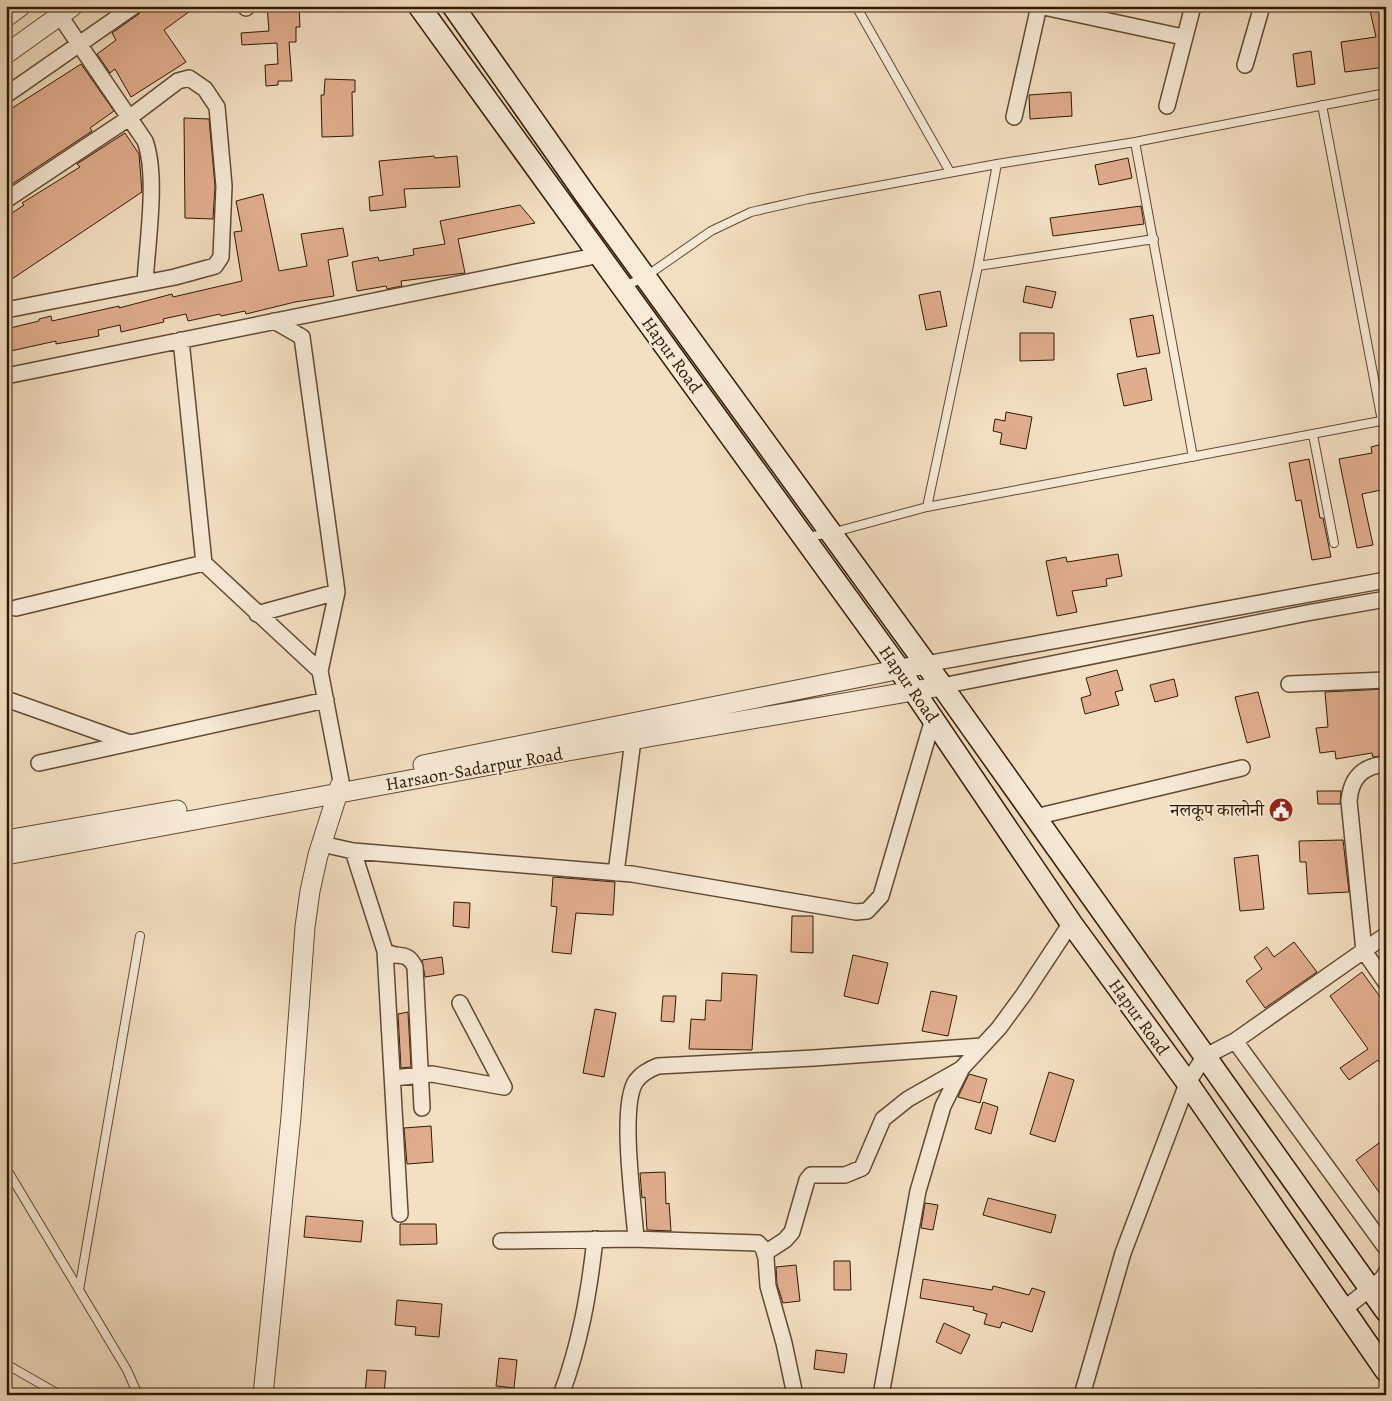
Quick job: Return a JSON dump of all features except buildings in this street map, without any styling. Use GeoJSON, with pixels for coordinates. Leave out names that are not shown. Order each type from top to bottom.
{"type":"FeatureCollection","features":[{"type":"Feature","properties":{"kind":"main road","name":"Hapur Road"},"geometry":{"type":"LineString","coordinates":[[419,6],[899,669],[1071,923],[1188,1084],[1386,1371]]}},
{"type":"Feature","properties":{"kind":"main road","name":"Hapur Road"},"geometry":{"type":"LineString","coordinates":[[453,6],[645,277],[942,686],[1204,1056],[1381,1280],[1386,1311]]}},
{"type":"Feature","properties":{"kind":"street"},"geometry":{"type":"LineString","coordinates":[[6,17],[21,6]]}},
{"type":"Feature","properties":{"kind":"street"},"geometry":{"type":"LineString","coordinates":[[6,95],[134,6]]}},
{"type":"Feature","properties":{"kind":"street"},"geometry":{"type":"LineString","coordinates":[[1014,117],[1039,6],[1183,37]]}},
{"type":"Feature","properties":{"kind":"street"},"geometry":{"type":"LineString","coordinates":[[1167,106],[1183,37],[1193,6]]}},
{"type":"Feature","properties":{"kind":"street"},"geometry":{"type":"LineString","coordinates":[[1245,65],[1262,6]]}},
{"type":"Feature","properties":{"kind":"street"},"geometry":{"type":"LineString","coordinates":[[6,54],[67,11],[79,44],[145,141],[152,172],[145,283]]}},
{"type":"Feature","properties":{"kind":"street"},"geometry":{"type":"LineString","coordinates":[[6,200],[129,118],[178,81],[189,78],[205,89],[217,107],[224,186],[221,257],[215,266],[145,283],[6,310]]}},
{"type":"Feature","properties":{"kind":"street"},"geometry":{"type":"LineString","coordinates":[[6,376],[600,255]]}},
{"type":"Feature","properties":{"kind":"street"},"geometry":{"type":"LineString","coordinates":[[263,1395],[290,1117],[304,926],[310,891],[322,844],[332,807],[340,787],[320,671],[337,592],[302,337],[274,321]]}},
{"type":"Feature","properties":{"kind":"street"},"geometry":{"type":"LineString","coordinates":[[181,340],[204,562],[257,614],[320,671]]}},
{"type":"Feature","properties":{"kind":"street"},"geometry":{"type":"LineString","coordinates":[[16,608],[204,562]]}},
{"type":"Feature","properties":{"kind":"street"},"geometry":{"type":"LineString","coordinates":[[926,664],[1386,580]]}},
{"type":"Feature","properties":{"kind":"street"},"geometry":{"type":"LineString","coordinates":[[257,614],[337,592]]}},
{"type":"Feature","properties":{"kind":"street"},"geometry":{"type":"LineString","coordinates":[[942,686],[1308,613],[1386,600]]}},
{"type":"Feature","properties":{"kind":"street","name":"Harsaon-Sadarpur Road"},"geometry":{"type":"LineString","coordinates":[[6,855],[926,664]]}},
{"type":"Feature","properties":{"kind":"street"},"geometry":{"type":"LineString","coordinates":[[1288,684],[1385,682]]}},
{"type":"Feature","properties":{"kind":"street","name":"Harsaon-Sadarpur Road"},"geometry":{"type":"LineString","coordinates":[[6,840],[633,740],[942,686]]}},
{"type":"Feature","properties":{"kind":"street"},"geometry":{"type":"LineString","coordinates":[[6,699],[130,743]]}},
{"type":"Feature","properties":{"kind":"street"},"geometry":{"type":"LineString","coordinates":[[38,763],[326,700]]}},
{"type":"Feature","properties":{"kind":"street"},"geometry":{"type":"LineString","coordinates":[[322,844],[353,851],[616,873],[856,912],[867,910],[881,896],[933,719]]}},
{"type":"Feature","properties":{"kind":"street"},"geometry":{"type":"LineString","coordinates":[[616,873],[633,740]]}},
{"type":"Feature","properties":{"kind":"street"},"geometry":{"type":"LineString","coordinates":[[1386,764],[1360,772],[1352,782],[1349,801],[1364,951],[1386,983]]}},
{"type":"Feature","properties":{"kind":"street"},"geometry":{"type":"LineString","coordinates":[[1035,818],[1242,768]]}},
{"type":"Feature","properties":{"kind":"street"},"geometry":{"type":"LineString","coordinates":[[353,851],[385,951],[400,1214]]}},
{"type":"Feature","properties":{"kind":"street"},"geometry":{"type":"LineString","coordinates":[[881,1395],[918,1191],[944,1106],[962,1068],[1024,994],[1071,923]]}},
{"type":"Feature","properties":{"kind":"street"},"geometry":{"type":"LineString","coordinates":[[1082,1395],[1123,1254],[1188,1084],[1204,1056],[1235,1041],[1386,935]]}},
{"type":"Feature","properties":{"kind":"street"},"geometry":{"type":"LineString","coordinates":[[385,951],[390,954],[406,956],[411,959],[415,967],[422,1108]]}},
{"type":"Feature","properties":{"kind":"street"},"geometry":{"type":"LineString","coordinates":[[393,1078],[432,1074],[504,1087],[460,1003]]}},
{"type":"Feature","properties":{"kind":"street"},"geometry":{"type":"LineString","coordinates":[[1235,1041],[1386,1248]]}},
{"type":"Feature","properties":{"kind":"street"},"geometry":{"type":"LineString","coordinates":[[636,1239],[629,1136],[630,1103],[637,1080],[645,1071],[658,1066],[814,1058],[982,1046]]}},
{"type":"Feature","properties":{"kind":"street"},"geometry":{"type":"LineString","coordinates":[[765,1253],[785,1240],[792,1232],[807,1180],[811,1176],[845,1175],[862,1168],[883,1119],[908,1099],[962,1068]]}},
{"type":"Feature","properties":{"kind":"street"},"geometry":{"type":"LineString","coordinates":[[561,1395],[573,1361],[586,1311],[595,1239]]}},
{"type":"Feature","properties":{"kind":"street"},"geometry":{"type":"LineString","coordinates":[[501,1241],[636,1239],[752,1241],[758,1243],[765,1253],[768,1286],[784,1343],[795,1395]]}},
{"type":"Feature","properties":{"kind":"street"},"geometry":{"type":"LineString","coordinates":[[1344,1309],[1381,1280]]}},
{"type":"Feature","properties":{"kind":"lane"},"geometry":{"type":"LineString","coordinates":[[856,6],[950,172]]}},
{"type":"Feature","properties":{"kind":"lane"},"geometry":{"type":"LineString","coordinates":[[623,287],[645,277],[711,231],[751,212],[808,199],[950,172],[1135,142],[1386,93]]}},
{"type":"Feature","properties":{"kind":"lane"},"geometry":{"type":"LineString","coordinates":[[804,537],[830,533],[927,508],[1384,421],[1322,106]]}},
{"type":"Feature","properties":{"kind":"lane"},"geometry":{"type":"LineString","coordinates":[[1135,142],[1194,457]]}},
{"type":"Feature","properties":{"kind":"lane"},"geometry":{"type":"LineString","coordinates":[[927,508],[978,266],[997,164]]}},
{"type":"Feature","properties":{"kind":"lane"},"geometry":{"type":"LineString","coordinates":[[978,266],[1154,239]]}},
{"type":"Feature","properties":{"kind":"lane"},"geometry":{"type":"LineString","coordinates":[[1313,435],[1334,543]]}},
{"type":"Feature","properties":{"kind":"lane"},"geometry":{"type":"LineString","coordinates":[[79,1290],[140,936]]}},
{"type":"Feature","properties":{"kind":"lane"},"geometry":{"type":"LineString","coordinates":[[6,1168],[128,1370],[138,1395]]}},
{"type":"Feature","properties":{"kind":"lane"},"geometry":{"type":"LineString","coordinates":[[6,1364],[60,1395]]}},
{"type":"Feature","properties":{"kind":"place","name":"नलकूप कालोनी"},"geometry":{"type":"Point","coordinates":[1281,810]}}]}
